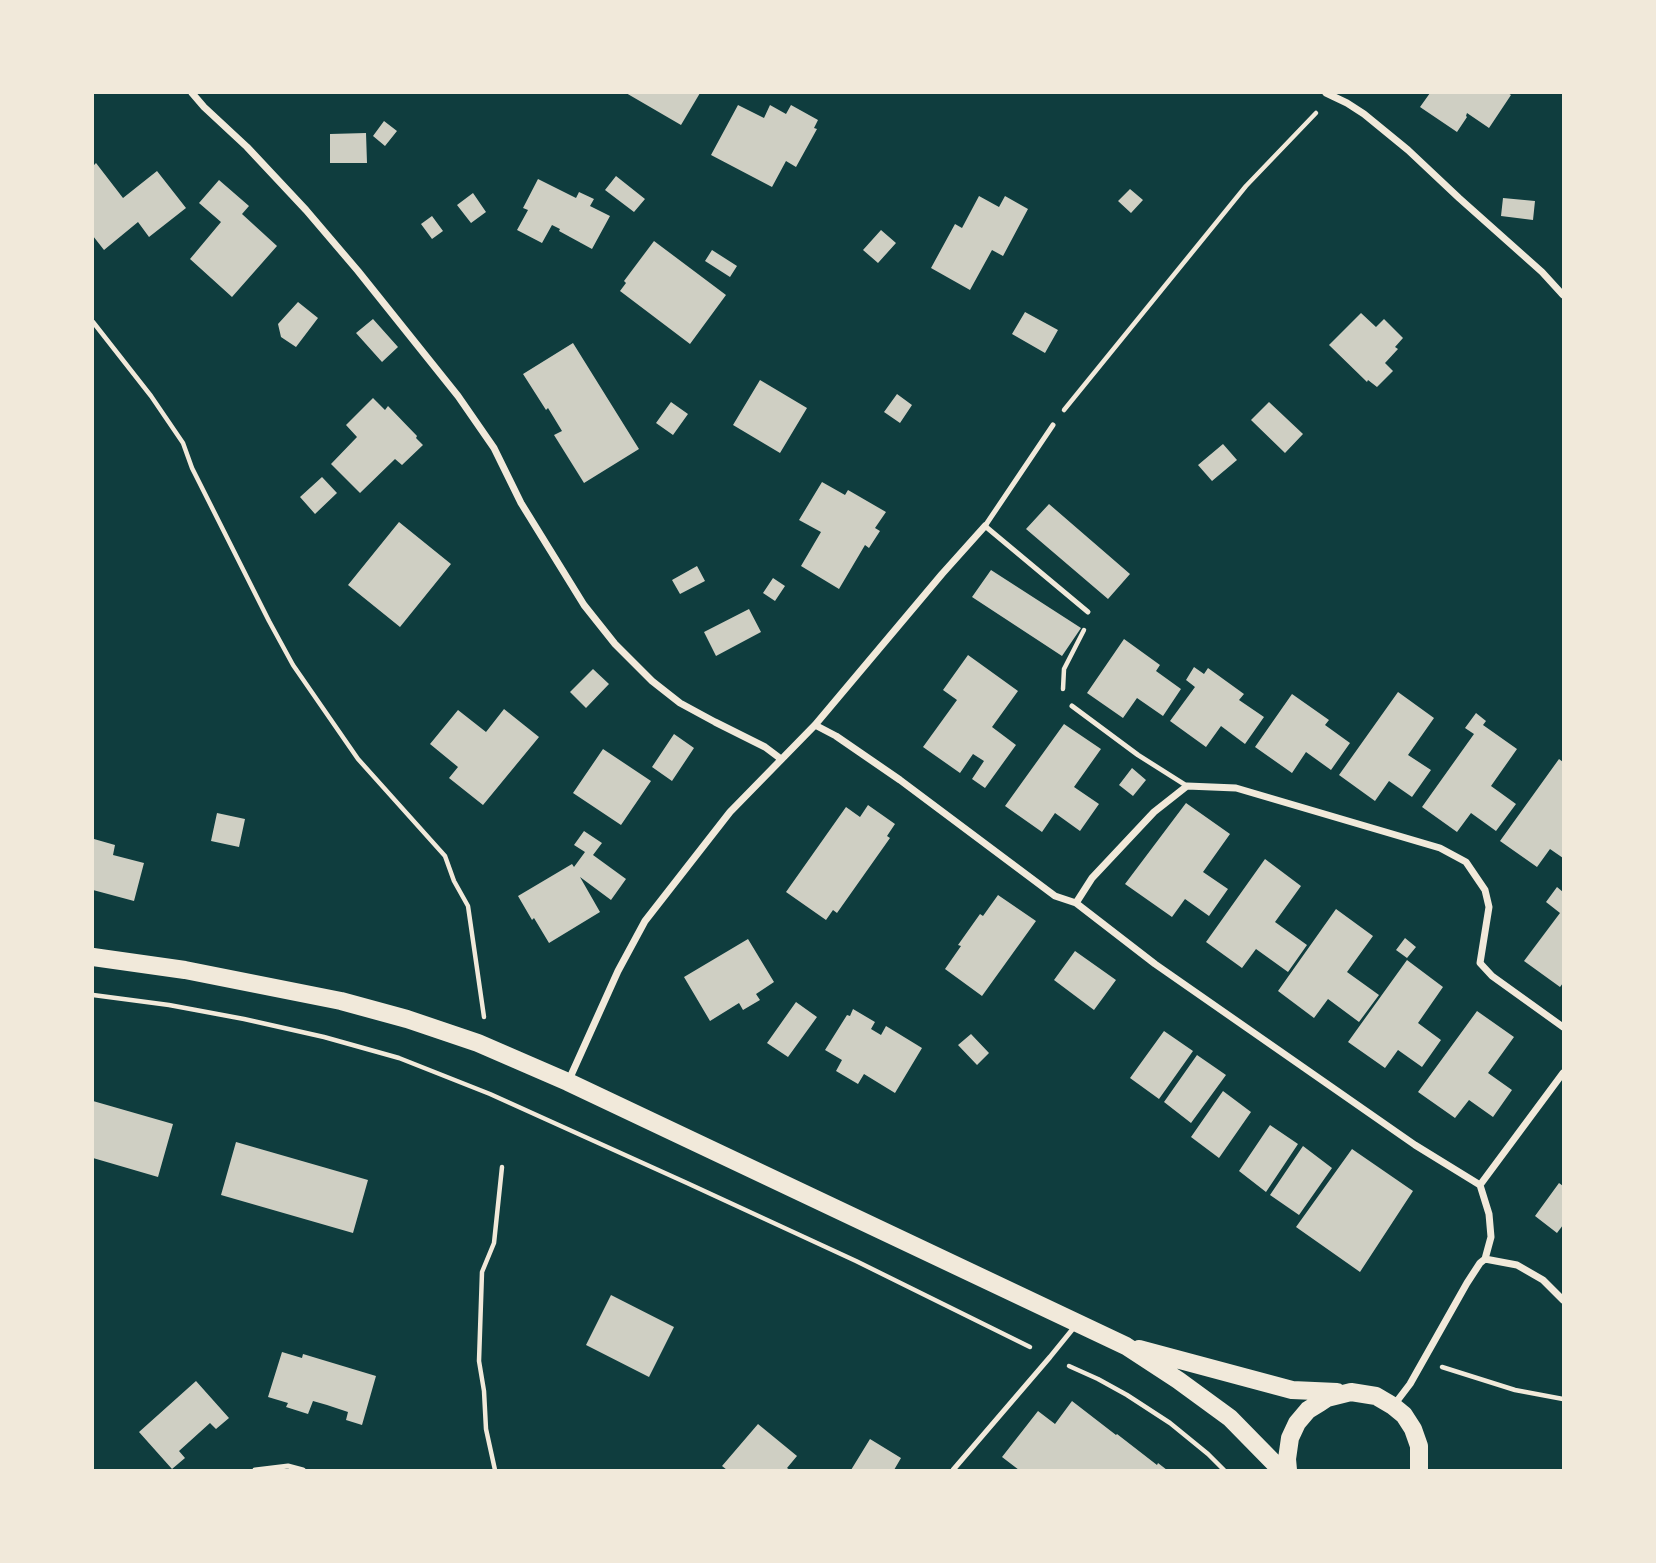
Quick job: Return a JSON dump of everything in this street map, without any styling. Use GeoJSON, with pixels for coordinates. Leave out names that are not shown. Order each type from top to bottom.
{"type":"FeatureCollection","features":[{"type":"Feature","properties":{"kind":"main road"},"geometry":{"type":"LineString","coordinates":[[93,957],[185,970],[341,1001],[407,1019],[478,1043],[568,1082],[1126,1346],[1230,1418],[1281,1470]]}},
{"type":"Feature","properties":{"kind":"main road"},"geometry":{"type":"LineString","coordinates":[[1126,1346],[1292,1390],[1351,1392],[1376,1396],[1404,1415],[1413,1429],[1429,1470]]}},
{"type":"Feature","properties":{"kind":"main road"},"geometry":{"type":"LineString","coordinates":[[1289,1470],[1287,1459],[1290,1438],[1297,1423],[1308,1410],[1327,1398],[1351,1392]]}},
{"type":"Feature","properties":{"kind":"main road"},"geometry":{"type":"LineString","coordinates":[[1419,1446],[1419,1470]]}},
{"type":"Feature","properties":{"kind":"street"},"geometry":{"type":"LineString","coordinates":[[192,93],[306,210],[458,396],[494,448],[521,503],[584,605],[615,644],[652,681],[680,703],[765,747],[781,760]]}},
{"type":"Feature","properties":{"kind":"street"},"geometry":{"type":"LineString","coordinates":[[1329,94],[1364,114],[1408,150],[1542,272],[1563,295]]}},
{"type":"Feature","properties":{"kind":"street"},"geometry":{"type":"LineString","coordinates":[[568,1082],[618,971],[645,921],[730,811],[814,724],[985,526]]}},
{"type":"Feature","properties":{"kind":"street"},"geometry":{"type":"LineString","coordinates":[[814,724],[900,780],[1055,896],[1076,903],[1166,972],[1415,1145],[1480,1185],[1489,1214],[1491,1237],[1485,1259],[1467,1283],[1410,1384],[1393,1406]]}},
{"type":"Feature","properties":{"kind":"street"},"geometry":{"type":"LineString","coordinates":[[1076,903],[1092,878],[1154,812],[1187,786],[1236,788],[1440,848],[1466,862],[1485,890],[1489,907],[1480,963],[1492,976],[1563,1027]]}},
{"type":"Feature","properties":{"kind":"street"},"geometry":{"type":"LineString","coordinates":[[1480,1185],[1563,1073]]}},
{"type":"Feature","properties":{"kind":"street"},"geometry":{"type":"LineString","coordinates":[[1485,1259],[1517,1265],[1543,1280],[1563,1300]]}},
{"type":"Feature","properties":{"kind":"lane"},"geometry":{"type":"LineString","coordinates":[[1052,425],[985,526],[1088,612]]}},
{"type":"Feature","properties":{"kind":"lane"},"geometry":{"type":"LineString","coordinates":[[1072,706],[1138,755],[1187,786]]}},
{"type":"Feature","properties":{"kind":"lane"},"geometry":{"type":"LineString","coordinates":[[953,1470],[1077,1322]]}},
{"type":"Feature","properties":{"kind":"lane"},"geometry":{"type":"LineString","coordinates":[[255,1470],[288,1466],[303,1470]]}},
{"type":"Feature","properties":{"kind":"path"},"geometry":{"type":"LineString","coordinates":[[1052,425],[1246,186],[1329,94]]}},
{"type":"Feature","properties":{"kind":"path"},"geometry":{"type":"LineString","coordinates":[[93,322],[151,396],[183,443],[192,468],[293,665],[358,758],[445,856],[454,881],[468,906],[485,1021]]}},
{"type":"Feature","properties":{"kind":"path"},"geometry":{"type":"LineString","coordinates":[[1072,706],[1063,690],[1064,669],[1084,633],[1088,612]]}},
{"type":"Feature","properties":{"kind":"path"},"geometry":{"type":"LineString","coordinates":[[93,995],[169,1005],[324,1037],[399,1058],[490,1094],[856,1261],[1098,1379],[1170,1423],[1224,1470]]}},
{"type":"Feature","properties":{"kind":"path"},"geometry":{"type":"LineString","coordinates":[[495,1470],[486,1429],[479,1361],[482,1272],[494,1243],[502,1167]]}},
{"type":"Feature","properties":{"kind":"path"},"geometry":{"type":"LineString","coordinates":[[1442,1367],[1515,1390],[1563,1399]]}},
{"type":"Feature","properties":{"kind":"building"},"geometry":{"type":"Polygon","coordinates":[[[626,93],[700,93],[681,125],[626,93]]]}},
{"type":"Feature","properties":{"kind":"building"},"geometry":{"type":"Polygon","coordinates":[[[1430,93],[1511,95],[1489,128],[1467,113],[1457,132],[1420,107],[1430,93]]]}},
{"type":"Feature","properties":{"kind":"building"},"geometry":{"type":"Polygon","coordinates":[[[738,105],[764,118],[770,105],[786,114],[791,105],[818,120],[814,128],[817,129],[796,167],[786,161],[772,187],[711,155],[738,105]]]}},
{"type":"Feature","properties":{"kind":"building"},"geometry":{"type":"Polygon","coordinates":[[[384,121],[397,131],[385,146],[373,136],[384,121]]]}},
{"type":"Feature","properties":{"kind":"building"},"geometry":{"type":"Polygon","coordinates":[[[366,133],[367,163],[330,163],[330,134],[366,133]]]}},
{"type":"Feature","properties":{"kind":"building"},"geometry":{"type":"Polygon","coordinates":[[[96,163],[123,198],[157,171],[186,208],[149,237],[138,222],[104,250],[93,236],[93,166],[96,163]]]}},
{"type":"Feature","properties":{"kind":"building"},"geometry":{"type":"Polygon","coordinates":[[[616,176],[645,199],[634,212],[605,190],[616,176]]]}},
{"type":"Feature","properties":{"kind":"building"},"geometry":{"type":"Polygon","coordinates":[[[538,179],[576,198],[579,192],[594,199],[590,206],[610,216],[592,249],[552,225],[542,243],[517,230],[528,210],[523,208],[538,179]]]}},
{"type":"Feature","properties":{"kind":"building"},"geometry":{"type":"Polygon","coordinates":[[[219,180],[249,206],[242,214],[277,246],[232,297],[190,259],[221,222],[199,203],[219,180]]]}},
{"type":"Feature","properties":{"kind":"building"},"geometry":{"type":"Polygon","coordinates":[[[1130,189],[1143,200],[1131,213],[1118,201],[1130,189]]]}},
{"type":"Feature","properties":{"kind":"building"},"geometry":{"type":"Polygon","coordinates":[[[473,193],[486,212],[471,223],[457,205],[473,193]]]}},
{"type":"Feature","properties":{"kind":"building"},"geometry":{"type":"Polygon","coordinates":[[[979,196],[999,207],[1005,196],[1028,209],[1003,256],[992,250],[970,290],[931,268],[955,224],[962,228],[979,196]]]}},
{"type":"Feature","properties":{"kind":"building"},"geometry":{"type":"Polygon","coordinates":[[[1503,198],[1535,201],[1533,220],[1501,216],[1503,198]]]}},
{"type":"Feature","properties":{"kind":"building"},"geometry":{"type":"Polygon","coordinates":[[[432,216],[443,231],[432,239],[421,224],[432,216]]]}},
{"type":"Feature","properties":{"kind":"building"},"geometry":{"type":"Polygon","coordinates":[[[881,230],[896,243],[878,263],[863,250],[881,230]]]}},
{"type":"Feature","properties":{"kind":"building"},"geometry":{"type":"Polygon","coordinates":[[[654,241],[726,295],[690,344],[620,291],[626,283],[624,281],[654,241]]]}},
{"type":"Feature","properties":{"kind":"building"},"geometry":{"type":"Polygon","coordinates":[[[712,250],[737,266],[730,277],[705,261],[712,250]]]}},
{"type":"Feature","properties":{"kind":"building"},"geometry":{"type":"Polygon","coordinates":[[[298,302],[318,318],[296,347],[281,337],[278,324],[298,302]]]}},
{"type":"Feature","properties":{"kind":"building"},"geometry":{"type":"Polygon","coordinates":[[[1025,312],[1058,330],[1045,353],[1012,334],[1025,312]]]}},
{"type":"Feature","properties":{"kind":"building"},"geometry":{"type":"Polygon","coordinates":[[[1361,313],[1376,327],[1384,319],[1403,338],[1395,347],[1398,349],[1385,363],[1393,371],[1377,387],[1368,380],[1367,382],[1329,345],[1361,313]]]}},
{"type":"Feature","properties":{"kind":"building"},"geometry":{"type":"Polygon","coordinates":[[[373,319],[398,347],[382,362],[356,333],[373,319]]]}},
{"type":"Feature","properties":{"kind":"building"},"geometry":{"type":"Polygon","coordinates":[[[573,343],[639,449],[584,483],[554,435],[562,431],[523,374],[573,343]]]}},
{"type":"Feature","properties":{"kind":"building"},"geometry":{"type":"Polygon","coordinates":[[[760,380],[807,408],[780,453],[733,425],[760,380]]]}},
{"type":"Feature","properties":{"kind":"building"},"geometry":{"type":"Polygon","coordinates":[[[897,394],[912,405],[900,423],[884,412],[897,394]]]}},
{"type":"Feature","properties":{"kind":"building"},"geometry":{"type":"Polygon","coordinates":[[[373,398],[385,410],[388,406],[423,445],[402,465],[395,459],[360,493],[331,464],[357,437],[346,425],[373,398]]]}},
{"type":"Feature","properties":{"kind":"building"},"geometry":{"type":"Polygon","coordinates":[[[671,402],[688,414],[673,435],[656,423],[671,402]]]}},
{"type":"Feature","properties":{"kind":"building"},"geometry":{"type":"Polygon","coordinates":[[[1269,402],[1303,434],[1285,453],[1251,420],[1269,402]]]}},
{"type":"Feature","properties":{"kind":"building"},"geometry":{"type":"Polygon","coordinates":[[[1223,444],[1237,460],[1212,481],[1198,465],[1223,444]]]}},
{"type":"Feature","properties":{"kind":"building"},"geometry":{"type":"Polygon","coordinates":[[[322,477],[337,493],[315,514],[300,497],[322,477]]]}},
{"type":"Feature","properties":{"kind":"building"},"geometry":{"type":"Polygon","coordinates":[[[822,482],[845,495],[848,490],[886,512],[875,528],[880,531],[869,548],[865,545],[839,589],[801,566],[821,532],[799,520],[822,482]]]}},
{"type":"Feature","properties":{"kind":"building"},"geometry":{"type":"Polygon","coordinates":[[[1049,504],[1130,574],[1108,599],[1026,529],[1049,504]]]}},
{"type":"Feature","properties":{"kind":"building"},"geometry":{"type":"Polygon","coordinates":[[[399,522],[451,564],[400,627],[348,585],[399,522]]]}},
{"type":"Feature","properties":{"kind":"building"},"geometry":{"type":"Polygon","coordinates":[[[697,566],[705,581],[680,594],[672,580],[697,566]]]}},
{"type":"Feature","properties":{"kind":"building"},"geometry":{"type":"Polygon","coordinates":[[[991,570],[1081,628],[1062,656],[972,597],[991,570]]]}},
{"type":"Feature","properties":{"kind":"building"},"geometry":{"type":"Polygon","coordinates":[[[773,578],[785,586],[775,601],[763,593],[773,578]]]}},
{"type":"Feature","properties":{"kind":"building"},"geometry":{"type":"Polygon","coordinates":[[[749,609],[761,632],[716,656],[704,632],[749,609]]]}},
{"type":"Feature","properties":{"kind":"building"},"geometry":{"type":"Polygon","coordinates":[[[1124,639],[1160,665],[1156,671],[1181,689],[1163,716],[1137,698],[1123,718],[1087,693],[1124,639]]]}},
{"type":"Feature","properties":{"kind":"building"},"geometry":{"type":"Polygon","coordinates":[[[968,655],[1018,691],[992,727],[1016,745],[985,788],[972,779],[984,761],[973,754],[960,773],[923,747],[957,700],[943,690],[968,655]]]}},
{"type":"Feature","properties":{"kind":"building"},"geometry":{"type":"Polygon","coordinates":[[[1194,667],[1204,674],[1208,668],[1244,694],[1239,700],[1264,717],[1245,744],[1221,726],[1206,747],[1170,721],[1195,687],[1186,680],[1194,667]]]}},
{"type":"Feature","properties":{"kind":"building"},"geometry":{"type":"Polygon","coordinates":[[[593,669],[609,684],[586,708],[570,692],[593,669]]]}},
{"type":"Feature","properties":{"kind":"building"},"geometry":{"type":"Polygon","coordinates":[[[1398,692],[1434,718],[1408,755],[1431,770],[1412,797],[1389,781],[1375,801],[1339,775],[1398,692]]]}},
{"type":"Feature","properties":{"kind":"building"},"geometry":{"type":"Polygon","coordinates":[[[1292,694],[1329,720],[1325,725],[1350,743],[1331,770],[1306,752],[1292,773],[1255,747],[1292,694]]]}},
{"type":"Feature","properties":{"kind":"building"},"geometry":{"type":"Polygon","coordinates":[[[504,709],[539,737],[483,805],[449,778],[458,767],[430,744],[458,710],[486,732],[504,709]]]}},
{"type":"Feature","properties":{"kind":"building"},"geometry":{"type":"Polygon","coordinates":[[[1476,713],[1486,721],[1483,725],[1517,749],[1491,786],[1516,804],[1496,831],[1471,813],[1457,832],[1422,807],[1474,734],[1465,728],[1476,713]]]}},
{"type":"Feature","properties":{"kind":"building"},"geometry":{"type":"Polygon","coordinates":[[[1064,724],[1101,749],[1074,787],[1099,804],[1080,831],[1055,813],[1042,832],[1005,806],[1064,724]]]}},
{"type":"Feature","properties":{"kind":"building"},"geometry":{"type":"Polygon","coordinates":[[[674,734],[694,748],[672,781],[652,767],[674,734]]]}},
{"type":"Feature","properties":{"kind":"building"},"geometry":{"type":"Polygon","coordinates":[[[603,749],[651,781],[621,825],[573,793],[603,749]]]}},
{"type":"Feature","properties":{"kind":"building"},"geometry":{"type":"Polygon","coordinates":[[[1559,759],[1563,762],[1563,858],[1550,849],[1537,867],[1500,841],[1559,759]]]}},
{"type":"Feature","properties":{"kind":"building"},"geometry":{"type":"Polygon","coordinates":[[[1132,768],[1146,780],[1133,796],[1119,785],[1132,768]]]}},
{"type":"Feature","properties":{"kind":"building"},"geometry":{"type":"Polygon","coordinates":[[[1186,803],[1230,834],[1203,872],[1228,889],[1209,916],[1185,899],[1172,917],[1125,884],[1186,803]]]}},
{"type":"Feature","properties":{"kind":"building"},"geometry":{"type":"Polygon","coordinates":[[[868,805],[895,824],[887,836],[890,838],[837,913],[833,910],[826,920],[786,892],[846,807],[860,817],[868,805]]]}},
{"type":"Feature","properties":{"kind":"building"},"geometry":{"type":"Polygon","coordinates":[[[217,813],[245,819],[239,847],[211,841],[217,813]]]}},
{"type":"Feature","properties":{"kind":"building"},"geometry":{"type":"Polygon","coordinates":[[[584,831],[602,843],[593,855],[626,879],[611,900],[580,877],[600,912],[549,943],[518,896],[572,864],[574,867],[585,852],[574,845],[584,831]]]}},
{"type":"Feature","properties":{"kind":"building"},"geometry":{"type":"Polygon","coordinates":[[[94,839],[115,845],[113,855],[144,863],[134,901],[93,890],[94,839]]]}},
{"type":"Feature","properties":{"kind":"building"},"geometry":{"type":"Polygon","coordinates":[[[1265,859],[1301,886],[1275,922],[1307,945],[1288,972],[1256,949],[1242,968],[1206,942],[1265,859]]]}},
{"type":"Feature","properties":{"kind":"building"},"geometry":{"type":"Polygon","coordinates":[[[1557,887],[1563,892],[1563,983],[1560,987],[1524,961],[1560,913],[1546,902],[1557,887]]]}},
{"type":"Feature","properties":{"kind":"building"},"geometry":{"type":"Polygon","coordinates":[[[998,895],[1036,921],[982,996],[945,969],[980,914],[983,916],[998,895]]]}},
{"type":"Feature","properties":{"kind":"building"},"geometry":{"type":"Polygon","coordinates":[[[1336,909],[1373,936],[1347,972],[1379,995],[1359,1022],[1328,999],[1314,1018],[1278,991],[1336,909]]]}},
{"type":"Feature","properties":{"kind":"building"},"geometry":{"type":"Polygon","coordinates":[[[1405,938],[1416,947],[1407,958],[1396,950],[1405,938]]]}},
{"type":"Feature","properties":{"kind":"building"},"geometry":{"type":"Polygon","coordinates":[[[748,939],[774,982],[756,994],[760,1000],[743,1010],[739,1003],[710,1021],[684,977],[748,939]]]}},
{"type":"Feature","properties":{"kind":"building"},"geometry":{"type":"Polygon","coordinates":[[[1075,951],[1116,980],[1094,1010],[1054,980],[1075,951]]]}},
{"type":"Feature","properties":{"kind":"building"},"geometry":{"type":"Polygon","coordinates":[[[1407,960],[1443,987],[1418,1023],[1441,1040],[1422,1067],[1398,1050],[1385,1068],[1348,1042],[1407,960]]]}},
{"type":"Feature","properties":{"kind":"building"},"geometry":{"type":"Polygon","coordinates":[[[796,1002],[817,1017],[788,1057],[767,1043],[796,1002]]]}},
{"type":"Feature","properties":{"kind":"building"},"geometry":{"type":"Polygon","coordinates":[[[853,1009],[875,1022],[871,1029],[881,1035],[886,1026],[922,1048],[895,1093],[864,1074],[858,1084],[836,1071],[842,1060],[825,1050],[853,1009]]]}},
{"type":"Feature","properties":{"kind":"building"},"geometry":{"type":"Polygon","coordinates":[[[1477,1011],[1514,1037],[1488,1073],[1512,1090],[1493,1117],[1469,1100],[1455,1118],[1418,1092],[1477,1011]]]}},
{"type":"Feature","properties":{"kind":"building"},"geometry":{"type":"Polygon","coordinates":[[[1164,1031],[1193,1051],[1159,1099],[1130,1078],[1164,1031]]]}},
{"type":"Feature","properties":{"kind":"building"},"geometry":{"type":"Polygon","coordinates":[[[971,1034],[989,1053],[977,1065],[958,1045],[971,1034]]]}},
{"type":"Feature","properties":{"kind":"building"},"geometry":{"type":"Polygon","coordinates":[[[1197,1055],[1226,1075],[1191,1123],[1164,1102],[1197,1055]]]}},
{"type":"Feature","properties":{"kind":"building"},"geometry":{"type":"Polygon","coordinates":[[[1223,1091],[1251,1112],[1219,1158],[1191,1137],[1223,1091]]]}},
{"type":"Feature","properties":{"kind":"building"},"geometry":{"type":"Polygon","coordinates":[[[93,1101],[173,1124],[158,1177],[93,1158],[93,1101]]]}},
{"type":"Feature","properties":{"kind":"building"},"geometry":{"type":"Polygon","coordinates":[[[1270,1125],[1298,1144],[1266,1192],[1239,1171],[1270,1125]]]}},
{"type":"Feature","properties":{"kind":"building"},"geometry":{"type":"Polygon","coordinates":[[[236,1142],[368,1180],[353,1233],[221,1195],[236,1142]]]}},
{"type":"Feature","properties":{"kind":"building"},"geometry":{"type":"Polygon","coordinates":[[[1303,1146],[1332,1168],[1299,1215],[1270,1195],[1303,1146]]]}},
{"type":"Feature","properties":{"kind":"building"},"geometry":{"type":"Polygon","coordinates":[[[1352,1149],[1413,1191],[1360,1272],[1296,1227],[1352,1149]]]}},
{"type":"Feature","properties":{"kind":"building"},"geometry":{"type":"Polygon","coordinates":[[[1559,1183],[1563,1186],[1563,1225],[1557,1233],[1535,1216],[1559,1183]]]}},
{"type":"Feature","properties":{"kind":"building"},"geometry":{"type":"Polygon","coordinates":[[[611,1295],[674,1327],[649,1377],[586,1345],[611,1295]]]}},
{"type":"Feature","properties":{"kind":"building"},"geometry":{"type":"Polygon","coordinates":[[[282,1352],[302,1358],[303,1354],[376,1376],[362,1425],[346,1420],[348,1412],[327,1405],[313,1401],[308,1414],[286,1407],[288,1403],[268,1397],[282,1352]]]}},
{"type":"Feature","properties":{"kind":"building"},"geometry":{"type":"Polygon","coordinates":[[[196,1381],[229,1418],[216,1429],[210,1423],[179,1451],[185,1458],[172,1469],[139,1432],[196,1381]]]}},
{"type":"Feature","properties":{"kind":"building"},"geometry":{"type":"Polygon","coordinates":[[[1072,1401],[1167,1470],[1019,1470],[1002,1457],[1038,1411],[1055,1424],[1072,1401]]]}},
{"type":"Feature","properties":{"kind":"building"},"geometry":{"type":"Polygon","coordinates":[[[758,1424],[797,1456],[787,1468],[790,1470],[727,1470],[722,1466],[758,1424]]]}},
{"type":"Feature","properties":{"kind":"building"},"geometry":{"type":"Polygon","coordinates":[[[870,1439],[901,1458],[894,1470],[851,1470],[870,1439]]]}}]}
